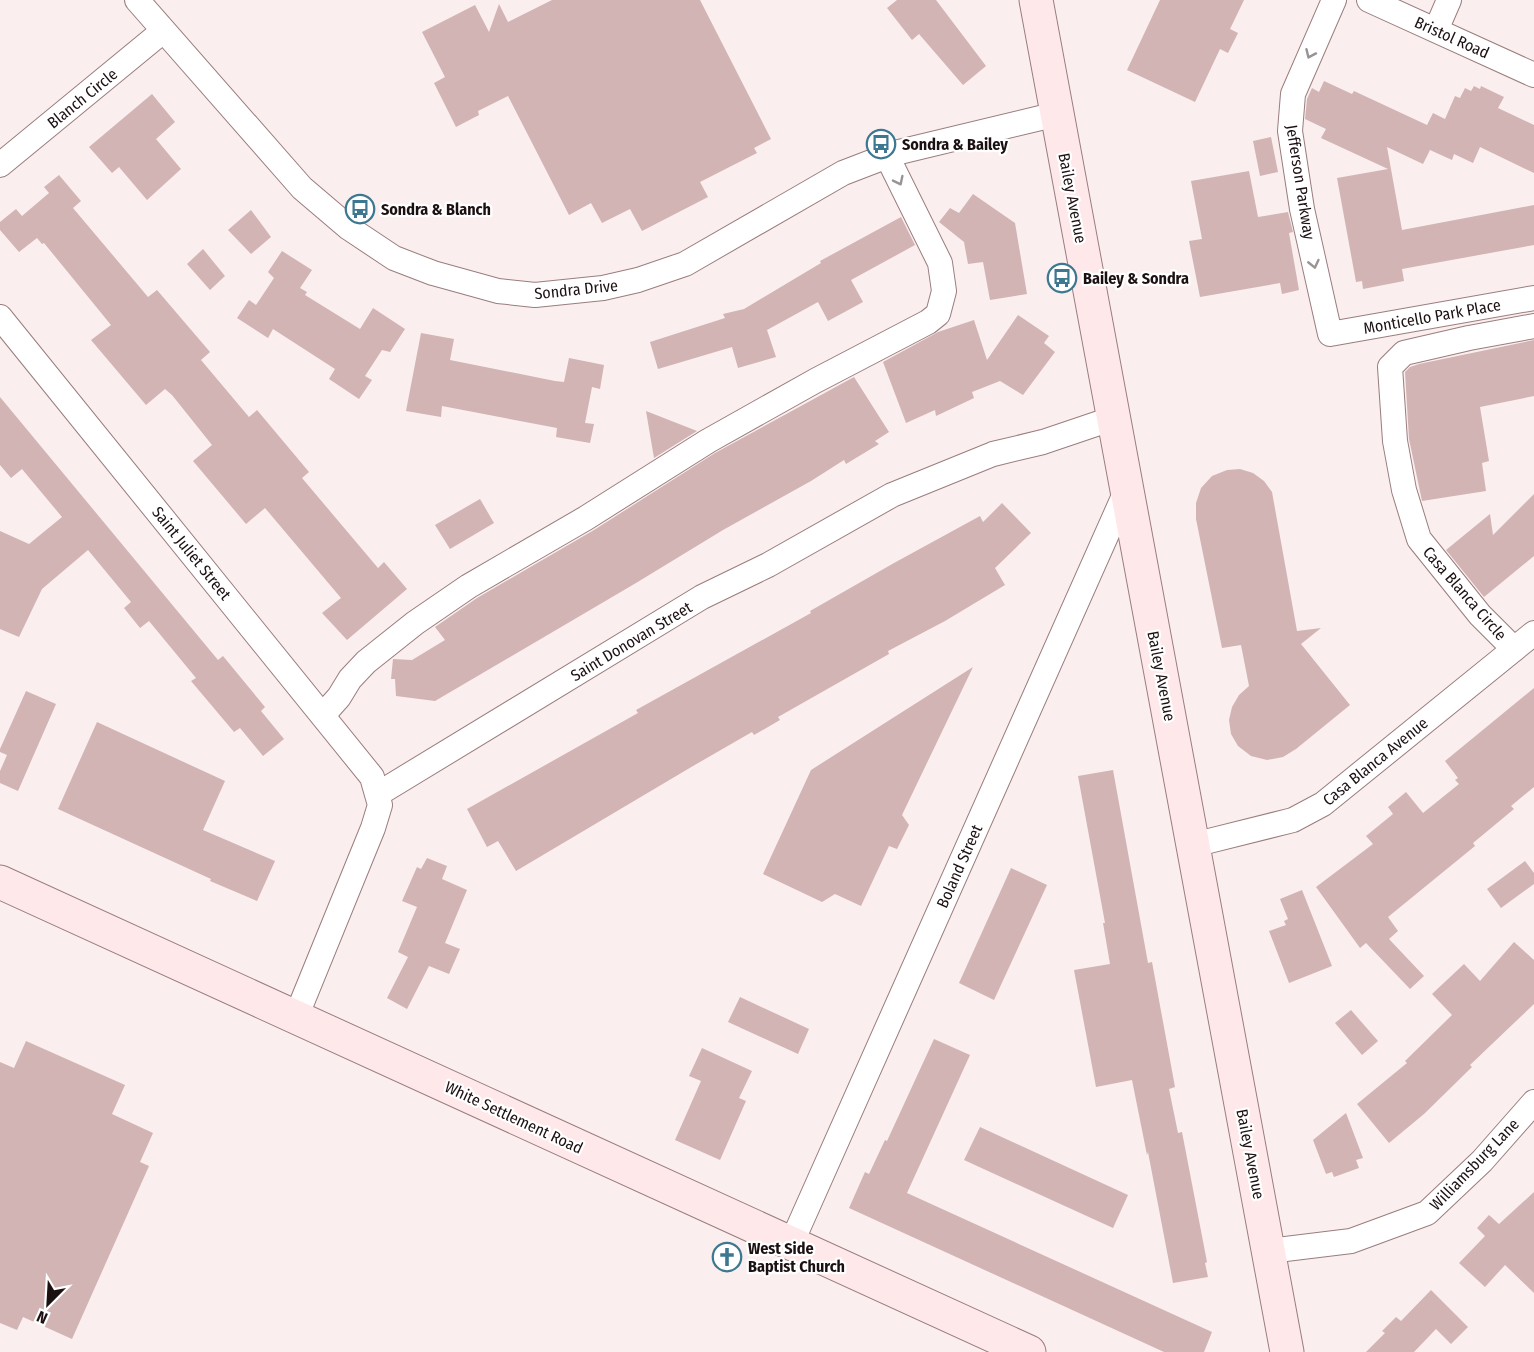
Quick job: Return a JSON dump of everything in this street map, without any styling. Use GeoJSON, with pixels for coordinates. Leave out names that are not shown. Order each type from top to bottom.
{"type":"FeatureCollection","features":[{"type":"Feature","properties":{"kind":"street","name":"Sondra Drive"},"geometry":{"type":"LineString","coordinates":[[137,0],[302,188],[349,228],[394,258],[433,273],[498,291],[536,296],[603,288],[638,280],[685,264],[843,173],[887,156],[1057,114]]}},
{"type":"Feature","properties":{"kind":"street","name":"Bailey Avenue"},"geometry":{"type":"LineString","coordinates":[[1036,0],[1287,1352]]}},
{"type":"Feature","properties":{"kind":"street","name":"Jefferson Parkway"},"geometry":{"type":"LineString","coordinates":[[1330,334],[1302,209],[1290,131],[1293,94],[1334,0]]}},
{"type":"Feature","properties":{"kind":"street","name":"Bristol Road"},"geometry":{"type":"LineString","coordinates":[[1369,0],[1534,75]]}},
{"type":"Feature","properties":{"kind":"street"},"geometry":{"type":"LineString","coordinates":[[1436,30],[1449,0]]}},
{"type":"Feature","properties":{"kind":"street","name":"Blanch Circle"},"geometry":{"type":"LineString","coordinates":[[0,165],[163,31]]}},
{"type":"Feature","properties":{"kind":"street"},"geometry":{"type":"LineString","coordinates":[[323,716],[350,679],[366,662],[469,586],[586,519],[708,441],[815,381],[928,322],[938,314],[944,291],[940,263],[887,156]]}},
{"type":"Feature","properties":{"kind":"street","name":"Monticello Park Place"},"geometry":{"type":"LineString","coordinates":[[1330,334],[1534,298]]}},
{"type":"Feature","properties":{"kind":"street","name":"Saint Juliet Street"},"geometry":{"type":"LineString","coordinates":[[0,316],[372,777],[378,794]]}},
{"type":"Feature","properties":{"kind":"street","name":"Casa Blanca Circle"},"geometry":{"type":"LineString","coordinates":[[1514,649],[1480,615],[1419,539],[1404,490],[1395,441],[1390,367],[1404,354],[1469,338],[1534,326]]}},
{"type":"Feature","properties":{"kind":"street","name":"Saint Donovan Street"},"geometry":{"type":"LineString","coordinates":[[378,794],[702,597],[768,564],[892,495],[993,454],[1043,442],[1114,418]]}},
{"type":"Feature","properties":{"kind":"street","name":"Boland Street"},"geometry":{"type":"LineString","coordinates":[[791,1244],[1127,489]]}},
{"type":"Feature","properties":{"kind":"street","name":"Casa Blanca Avenue"},"geometry":{"type":"LineString","coordinates":[[1193,845],[1293,819],[1323,804],[1534,633]]}},
{"type":"Feature","properties":{"kind":"street"},"geometry":{"type":"LineString","coordinates":[[296,1017],[373,828],[380,805],[378,794]]}},
{"type":"Feature","properties":{"kind":"street","name":"White Settlement Road"},"geometry":{"type":"LineString","coordinates":[[0,882],[1029,1352]]}},
{"type":"Feature","properties":{"kind":"street","name":"Williamsburg Lane"},"geometry":{"type":"LineString","coordinates":[[1269,1251],[1351,1241],[1427,1213],[1482,1161],[1534,1102]]}},
{"type":"Feature","properties":{"kind":"building"},"geometry":{"type":"Polygon","coordinates":[[[552,0],[700,0],[771,139],[754,148],[757,153],[700,182],[708,197],[642,231],[630,209],[602,223],[591,203],[569,215],[508,96],[478,111],[479,115],[456,127],[434,83],[445,77],[422,32],[475,5],[489,32],[499,4],[508,22],[552,0]]]}},
{"type":"Feature","properties":{"kind":"building"},"geometry":{"type":"Polygon","coordinates":[[[897,0],[936,0],[986,66],[963,85],[919,34],[912,40],[887,8],[897,0]]]}},
{"type":"Feature","properties":{"kind":"building"},"geometry":{"type":"Polygon","coordinates":[[[1160,0],[1244,0],[1230,29],[1238,33],[1228,53],[1220,49],[1195,102],[1127,70],[1160,0]]]}},
{"type":"Feature","properties":{"kind":"building"},"geometry":{"type":"Polygon","coordinates":[[[1324,81],[1352,94],[1354,91],[1427,125],[1433,113],[1445,119],[1455,96],[1460,98],[1465,88],[1471,91],[1474,86],[1480,89],[1481,86],[1504,97],[1498,108],[1534,125],[1534,173],[1480,147],[1473,163],[1454,154],[1452,160],[1430,150],[1423,164],[1387,147],[1402,230],[1534,205],[1534,245],[1402,269],[1404,281],[1363,289],[1362,281],[1356,282],[1337,178],[1388,169],[1321,138],[1326,129],[1305,119],[1307,99],[1312,88],[1319,92],[1324,81]]]}},
{"type":"Feature","properties":{"kind":"building"},"geometry":{"type":"Polygon","coordinates":[[[152,94],[175,122],[156,139],[181,169],[147,200],[119,167],[112,173],[89,147],[152,94]]]}},
{"type":"Feature","properties":{"kind":"building"},"geometry":{"type":"Polygon","coordinates":[[[1271,137],[1278,172],[1260,176],[1253,141],[1271,137]]]}},
{"type":"Feature","properties":{"kind":"building"},"geometry":{"type":"Polygon","coordinates":[[[1249,171],[1258,217],[1288,212],[1293,232],[1289,233],[1299,290],[1282,294],[1280,283],[1200,297],[1189,241],[1202,239],[1191,181],[1249,171]]]}},
{"type":"Feature","properties":{"kind":"building"},"geometry":{"type":"Polygon","coordinates":[[[59,175],[81,201],[73,208],[148,297],[157,290],[210,352],[201,360],[249,417],[257,410],[309,472],[302,478],[378,568],[384,562],[407,589],[347,640],[322,613],[341,598],[265,508],[246,524],[193,461],[212,445],[172,395],[165,389],[146,405],[91,340],[111,325],[44,243],[42,244],[37,238],[19,252],[0,230],[0,222],[16,209],[22,216],[49,193],[44,187],[59,175]]]}},
{"type":"Feature","properties":{"kind":"building"},"geometry":{"type":"Polygon","coordinates":[[[973,194],[1015,223],[1027,294],[990,300],[983,262],[968,264],[964,242],[939,222],[950,208],[959,213],[973,194]]]}},
{"type":"Feature","properties":{"kind":"building"},"geometry":{"type":"Polygon","coordinates":[[[251,210],[271,237],[251,254],[228,230],[251,210]]]}},
{"type":"Feature","properties":{"kind":"building"},"geometry":{"type":"Polygon","coordinates":[[[901,217],[915,245],[851,280],[863,302],[828,321],[818,302],[767,330],[776,357],[738,368],[732,347],[658,369],[650,342],[725,318],[723,314],[744,309],[821,263],[820,261],[901,217]]]}},
{"type":"Feature","properties":{"kind":"building"},"geometry":{"type":"Polygon","coordinates":[[[203,249],[225,276],[210,290],[187,264],[203,249]]]}},
{"type":"Feature","properties":{"kind":"building"},"geometry":{"type":"Polygon","coordinates":[[[282,251],[312,270],[300,288],[307,292],[305,295],[360,329],[373,308],[405,329],[390,352],[382,350],[365,376],[372,380],[359,399],[329,379],[335,369],[273,329],[268,338],[237,318],[249,300],[256,305],[274,278],[268,272],[282,251]]]}},
{"type":"Feature","properties":{"kind":"building"},"geometry":{"type":"Polygon","coordinates":[[[1018,315],[1049,336],[1044,343],[1055,352],[1023,395],[1000,381],[972,392],[974,398],[936,416],[935,410],[906,423],[883,362],[938,332],[974,320],[987,360],[1018,315]]]}},
{"type":"Feature","properties":{"kind":"building"},"geometry":{"type":"Polygon","coordinates":[[[421,333],[454,339],[450,360],[555,381],[564,382],[569,358],[604,365],[600,389],[592,387],[585,423],[594,424],[590,443],[556,437],[557,428],[442,406],[441,417],[406,411],[421,333]]]}},
{"type":"Feature","properties":{"kind":"building"},"geometry":{"type":"Polygon","coordinates":[[[1534,340],[1534,396],[1480,407],[1489,461],[1482,463],[1486,491],[1422,501],[1409,439],[1405,372],[1410,367],[1419,364],[1534,340]]]}},
{"type":"Feature","properties":{"kind":"building"},"geometry":{"type":"Polygon","coordinates":[[[854,377],[889,432],[875,441],[879,444],[846,464],[844,460],[723,530],[435,701],[396,696],[395,679],[391,679],[393,659],[412,660],[445,640],[435,627],[477,598],[594,530],[715,453],[854,377]]]}},
{"type":"Feature","properties":{"kind":"building"},"geometry":{"type":"Polygon","coordinates":[[[0,397],[218,660],[223,656],[265,707],[261,711],[284,739],[263,756],[240,728],[234,732],[191,681],[196,678],[149,621],[140,628],[124,608],[131,602],[88,550],[42,589],[19,637],[0,629],[0,531],[29,544],[62,517],[22,469],[11,478],[0,465],[0,397]]]}},
{"type":"Feature","properties":{"kind":"building"},"geometry":{"type":"Polygon","coordinates":[[[646,411],[697,431],[654,458],[646,411]]]}},
{"type":"Feature","properties":{"kind":"building"},"geometry":{"type":"Polygon","coordinates":[[[1240,469],[1253,473],[1264,481],[1272,492],[1297,631],[1321,628],[1301,644],[1350,705],[1296,749],[1283,757],[1267,760],[1251,756],[1238,746],[1231,734],[1229,720],[1232,707],[1239,695],[1249,686],[1241,645],[1222,648],[1196,519],[1196,503],[1201,488],[1212,476],[1227,470],[1240,469]]]}},
{"type":"Feature","properties":{"kind":"building"},"geometry":{"type":"Polygon","coordinates":[[[1534,494],[1534,556],[1484,597],[1446,550],[1490,514],[1493,535],[1534,494]]]}},
{"type":"Feature","properties":{"kind":"building"},"geometry":{"type":"Polygon","coordinates":[[[480,499],[494,523],[450,549],[435,525],[480,499]]]}},
{"type":"Feature","properties":{"kind":"building"},"geometry":{"type":"Polygon","coordinates":[[[1002,503],[1031,533],[995,568],[1005,585],[778,717],[780,720],[754,735],[752,732],[516,871],[498,841],[487,847],[467,809],[638,713],[636,710],[811,613],[810,611],[894,563],[980,516],[983,522],[1002,503]]]}},
{"type":"Feature","properties":{"kind":"building"},"geometry":{"type":"Polygon","coordinates":[[[973,667],[902,815],[909,825],[897,849],[889,846],[861,906],[835,894],[822,902],[763,874],[811,770],[973,667]]]}},
{"type":"Feature","properties":{"kind":"building"},"geometry":{"type":"Polygon","coordinates":[[[1534,688],[1534,787],[1511,806],[1514,809],[1473,843],[1475,846],[1388,917],[1398,931],[1389,939],[1424,976],[1410,989],[1366,943],[1360,948],[1316,887],[1373,844],[1366,836],[1393,814],[1388,807],[1406,792],[1423,813],[1459,784],[1455,780],[1458,778],[1445,761],[1534,688]]]}},
{"type":"Feature","properties":{"kind":"building"},"geometry":{"type":"Polygon","coordinates":[[[26,691],[56,704],[18,791],[0,783],[0,771],[7,755],[0,752],[0,749],[26,691]]]}},
{"type":"Feature","properties":{"kind":"building"},"geometry":{"type":"Polygon","coordinates":[[[97,722],[225,781],[203,830],[275,861],[257,901],[58,809],[97,722]]]}},
{"type":"Feature","properties":{"kind":"building"},"geometry":{"type":"Polygon","coordinates":[[[1113,770],[1148,963],[1152,962],[1175,1087],[1169,1089],[1178,1133],[1182,1132],[1207,1262],[1205,1263],[1208,1277],[1173,1283],[1132,1080],[1096,1087],[1074,970],[1110,964],[1103,923],[1105,923],[1078,776],[1113,770]]]}},
{"type":"Feature","properties":{"kind":"building"},"geometry":{"type":"Polygon","coordinates":[[[427,858],[447,866],[442,879],[467,890],[445,943],[460,949],[449,974],[429,966],[407,1009],[387,998],[408,957],[398,952],[417,907],[402,901],[417,867],[421,869],[427,858]]]}},
{"type":"Feature","properties":{"kind":"building"},"geometry":{"type":"Polygon","coordinates":[[[1525,861],[1534,873],[1534,884],[1501,908],[1487,889],[1525,861]]]}},
{"type":"Feature","properties":{"kind":"building"},"geometry":{"type":"Polygon","coordinates":[[[1011,868],[1047,885],[994,1000],[959,983],[1011,868]]]}},
{"type":"Feature","properties":{"kind":"building"},"geometry":{"type":"Polygon","coordinates":[[[1302,890],[1332,966],[1289,983],[1269,931],[1286,925],[1284,921],[1288,919],[1280,899],[1302,890]]]}},
{"type":"Feature","properties":{"kind":"building"},"geometry":{"type":"Polygon","coordinates":[[[1514,942],[1534,960],[1534,1004],[1470,1065],[1472,1067],[1424,1114],[1389,1143],[1357,1104],[1407,1063],[1405,1061],[1452,1015],[1432,994],[1464,964],[1480,981],[1514,942]]]}},
{"type":"Feature","properties":{"kind":"building"},"geometry":{"type":"Polygon","coordinates":[[[740,997],[809,1029],[798,1054],[728,1022],[740,997]]]}},
{"type":"Feature","properties":{"kind":"building"},"geometry":{"type":"Polygon","coordinates":[[[1351,1010],[1378,1041],[1362,1055],[1335,1023],[1351,1010]]]}},
{"type":"Feature","properties":{"kind":"building"},"geometry":{"type":"Polygon","coordinates":[[[934,1039],[970,1055],[907,1193],[1212,1332],[1204,1352],[1164,1352],[849,1208],[865,1172],[869,1174],[885,1140],[887,1141],[934,1039]]]}},
{"type":"Feature","properties":{"kind":"building"},"geometry":{"type":"Polygon","coordinates":[[[26,1041],[125,1085],[112,1114],[153,1133],[140,1162],[149,1166],[72,1339],[23,1317],[17,1330],[0,1323],[0,1062],[14,1068],[26,1041]]]}},
{"type":"Feature","properties":{"kind":"building"},"geometry":{"type":"Polygon","coordinates":[[[702,1048],[752,1071],[739,1098],[746,1101],[720,1160],[675,1140],[701,1081],[689,1076],[702,1048]]]}},
{"type":"Feature","properties":{"kind":"building"},"geometry":{"type":"Polygon","coordinates":[[[1346,1113],[1363,1158],[1356,1160],[1359,1168],[1334,1177],[1332,1172],[1326,1174],[1313,1140],[1346,1113]]]}},
{"type":"Feature","properties":{"kind":"building"},"geometry":{"type":"Polygon","coordinates":[[[980,1127],[1128,1195],[1113,1228],[964,1160],[980,1127]]]}},
{"type":"Feature","properties":{"kind":"building"},"geometry":{"type":"Polygon","coordinates":[[[1534,1192],[1534,1293],[1505,1265],[1485,1287],[1459,1263],[1485,1236],[1477,1228],[1489,1215],[1499,1224],[1534,1192]]]}},
{"type":"Feature","properties":{"kind":"building"},"geometry":{"type":"Polygon","coordinates":[[[1431,1290],[1468,1327],[1451,1344],[1436,1329],[1414,1352],[1366,1352],[1385,1333],[1382,1331],[1396,1317],[1401,1321],[1431,1290]]]}},
{"type":"Feature","properties":{"kind":"place","name":"Sondra & Bailey"},"geometry":{"type":"Point","coordinates":[881,144]}},
{"type":"Feature","properties":{"kind":"place","name":"Sondra & Blanch"},"geometry":{"type":"Point","coordinates":[360,209]}},
{"type":"Feature","properties":{"kind":"place","name":"Bailey & Sondra"},"geometry":{"type":"Point","coordinates":[1062,278]}},
{"type":"Feature","properties":{"kind":"place","name":"West Side Baptist Church"},"geometry":{"type":"Point","coordinates":[727,1257]}}]}
